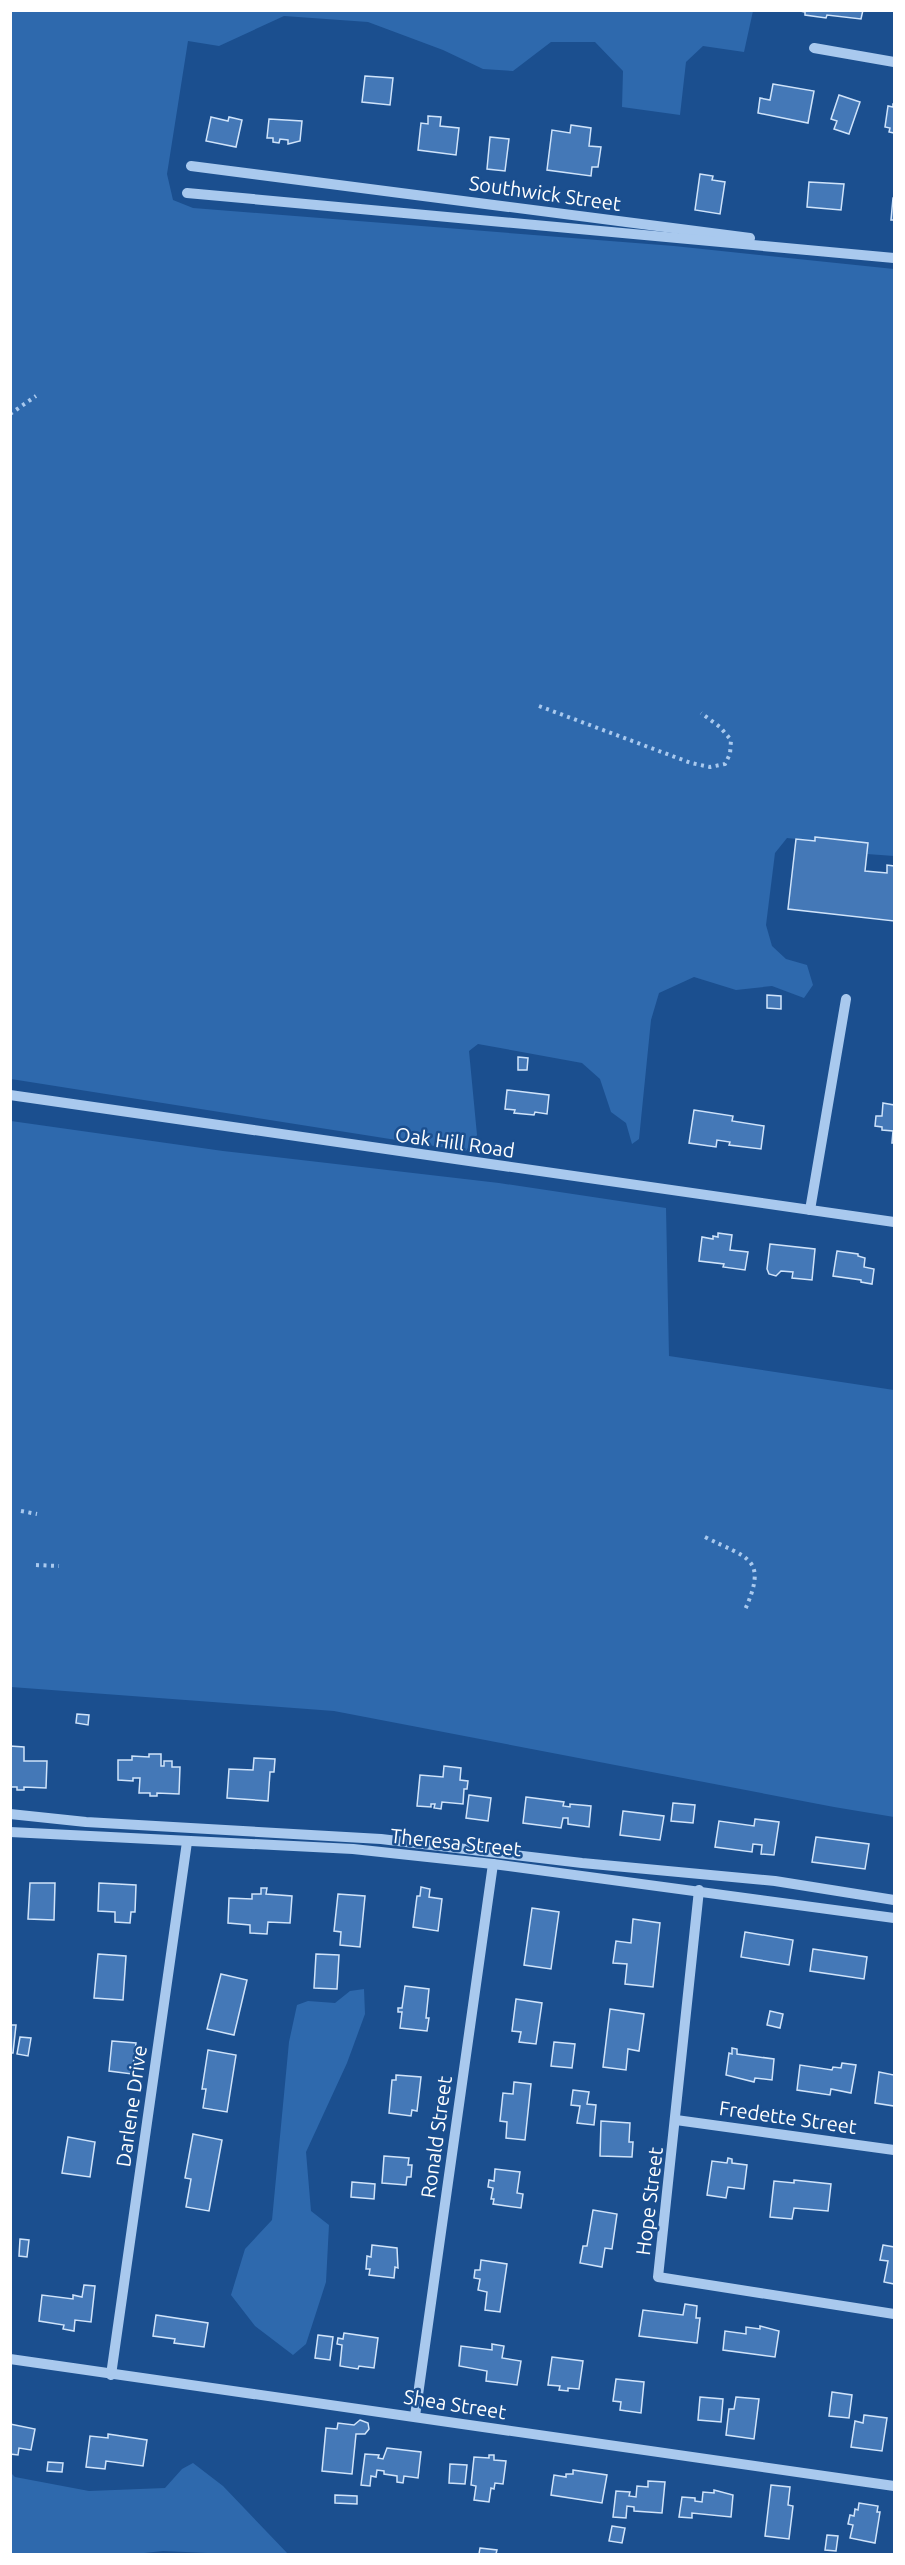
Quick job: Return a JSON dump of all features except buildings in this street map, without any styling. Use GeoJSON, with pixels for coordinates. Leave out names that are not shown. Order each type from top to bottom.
{"type":"FeatureCollection","features":[{"type":"Feature","properties":{"kind":"street"},"geometry":{"type":"LineString","coordinates":[[814,48],[894,62]]}},
{"type":"Feature","properties":{"kind":"street","name":"Southwick Street"},"geometry":{"type":"LineString","coordinates":[[191,166],[894,258]]}},
{"type":"Feature","properties":{"kind":"street"},"geometry":{"type":"LineString","coordinates":[[187,193],[894,258]]}},
{"type":"Feature","properties":{"kind":"street"},"geometry":{"type":"LineString","coordinates":[[810,1210],[846,999]]}},
{"type":"Feature","properties":{"kind":"street","name":"Oak Hill Road"},"geometry":{"type":"LineString","coordinates":[[10,1095],[894,1222]]}},
{"type":"Feature","properties":{"kind":"street"},"geometry":{"type":"LineString","coordinates":[[10,1814],[86,1822],[381,1839],[582,1863],[775,1881],[894,1900]]}},
{"type":"Feature","properties":{"kind":"street","name":"Theresa Street"},"geometry":{"type":"LineString","coordinates":[[10,1832],[353,1849],[699,1890],[894,1918]]}},
{"type":"Feature","properties":{"kind":"street","name":"Darlene Drive"},"geometry":{"type":"LineString","coordinates":[[111,2374],[187,1842]]}},
{"type":"Feature","properties":{"kind":"street","name":"Ronald Street"},"geometry":{"type":"LineString","coordinates":[[415,2416],[493,1864]]}},
{"type":"Feature","properties":{"kind":"street","name":"Hope Street"},"geometry":{"type":"LineString","coordinates":[[699,1890],[658,2277],[894,2314]]}},
{"type":"Feature","properties":{"kind":"street","name":"Fredette Street"},"geometry":{"type":"LineString","coordinates":[[676,2120],[894,2150]]}},
{"type":"Feature","properties":{"kind":"street","name":"Shea Street"},"geometry":{"type":"LineString","coordinates":[[10,2360],[894,2486]]}},
{"type":"Feature","properties":{"kind":"path"},"geometry":{"type":"LineString","coordinates":[[10,414],[36,396]]}},
{"type":"Feature","properties":{"kind":"path"},"geometry":{"type":"LineString","coordinates":[[539,706],[691,764],[710,767],[725,764],[730,754],[731,740],[720,727],[701,713]]}},
{"type":"Feature","properties":{"kind":"path"},"geometry":{"type":"LineString","coordinates":[[21,1511],[37,1514]]}},
{"type":"Feature","properties":{"kind":"path"},"geometry":{"type":"LineString","coordinates":[[705,1537],[748,1558],[755,1572],[754,1590],[744,1612]]}},
{"type":"Feature","properties":{"kind":"path"},"geometry":{"type":"LineString","coordinates":[[36,1565],[59,1566]]}},
{"type":"Feature","properties":{"kind":"shaded area"},"geometry":{"type":"Polygon","coordinates":[[[11,11],[753,11],[744,52],[703,46],[686,62],[680,115],[622,107],[623,71],[595,42],[551,42],[513,71],[483,69],[443,50],[368,22],[284,16],[219,46],[188,41],[167,174],[173,200],[193,208],[674,246],[894,269],[894,856],[867,854],[815,838],[815,841],[787,838],[775,853],[766,925],[772,946],[786,959],[807,965],[813,985],[804,998],[772,986],[736,990],[694,977],[659,993],[651,1020],[639,1139],[632,1144],[626,1123],[611,1112],[600,1079],[582,1063],[478,1044],[469,1051],[477,1135],[466,1151],[11,1079],[11,11]]]}},
{"type":"Feature","properties":{"kind":"shaded area"},"geometry":{"type":"Polygon","coordinates":[[[11,1121],[223,1151],[499,1183],[666,1208],[669,1356],[894,1390],[894,1817],[334,1711],[11,1687],[11,1121]]]}},
{"type":"Feature","properties":{"kind":"shaded area"},"geometry":{"type":"Polygon","coordinates":[[[364,1989],[365,2014],[347,2063],[306,2152],[311,2211],[329,2225],[326,2282],[306,2344],[293,2355],[255,2326],[231,2295],[245,2249],[272,2220],[289,2042],[297,2005],[308,2001],[335,2003],[350,1991],[364,1989]]]}},
{"type":"Feature","properties":{"kind":"shaded area"},"geometry":{"type":"Polygon","coordinates":[[[193,2463],[223,2486],[288,2554],[163,2551],[135,2554],[11,2554],[11,2473],[15,2477],[89,2491],[165,2488],[182,2469],[193,2463]]]}}]}
